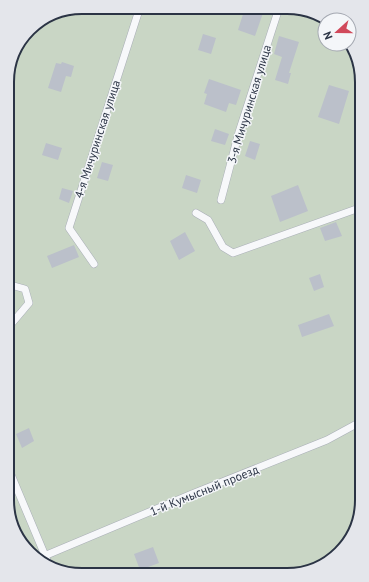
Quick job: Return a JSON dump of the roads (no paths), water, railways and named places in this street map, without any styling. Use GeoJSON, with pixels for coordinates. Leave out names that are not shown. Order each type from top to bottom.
{"type":"FeatureCollection","features":[{"type":"Feature","properties":{"kind":"lane","name":"4-я Мичуринская улица"},"geometry":{"type":"LineString","coordinates":[[94,264],[68,228],[138,14]]}},
{"type":"Feature","properties":{"kind":"lane","name":"3-я Мичуринская улица"},"geometry":{"type":"LineString","coordinates":[[221,200],[240,132],[277,14]]}},
{"type":"Feature","properties":{"kind":"lane"},"geometry":{"type":"LineString","coordinates":[[196,213],[208,220],[223,247],[233,253],[355,209]]}},
{"type":"Feature","properties":{"kind":"lane"},"geometry":{"type":"LineString","coordinates":[[14,286],[25,289],[29,302],[14,321]]}},
{"type":"Feature","properties":{"kind":"lane","name":"1-й Кумысный проезд"},"geometry":{"type":"LineString","coordinates":[[46,556],[192,494],[327,440],[355,425]]}},
{"type":"Feature","properties":{"kind":"lane"},"geometry":{"type":"LineString","coordinates":[[14,481],[46,556]]}}]}
